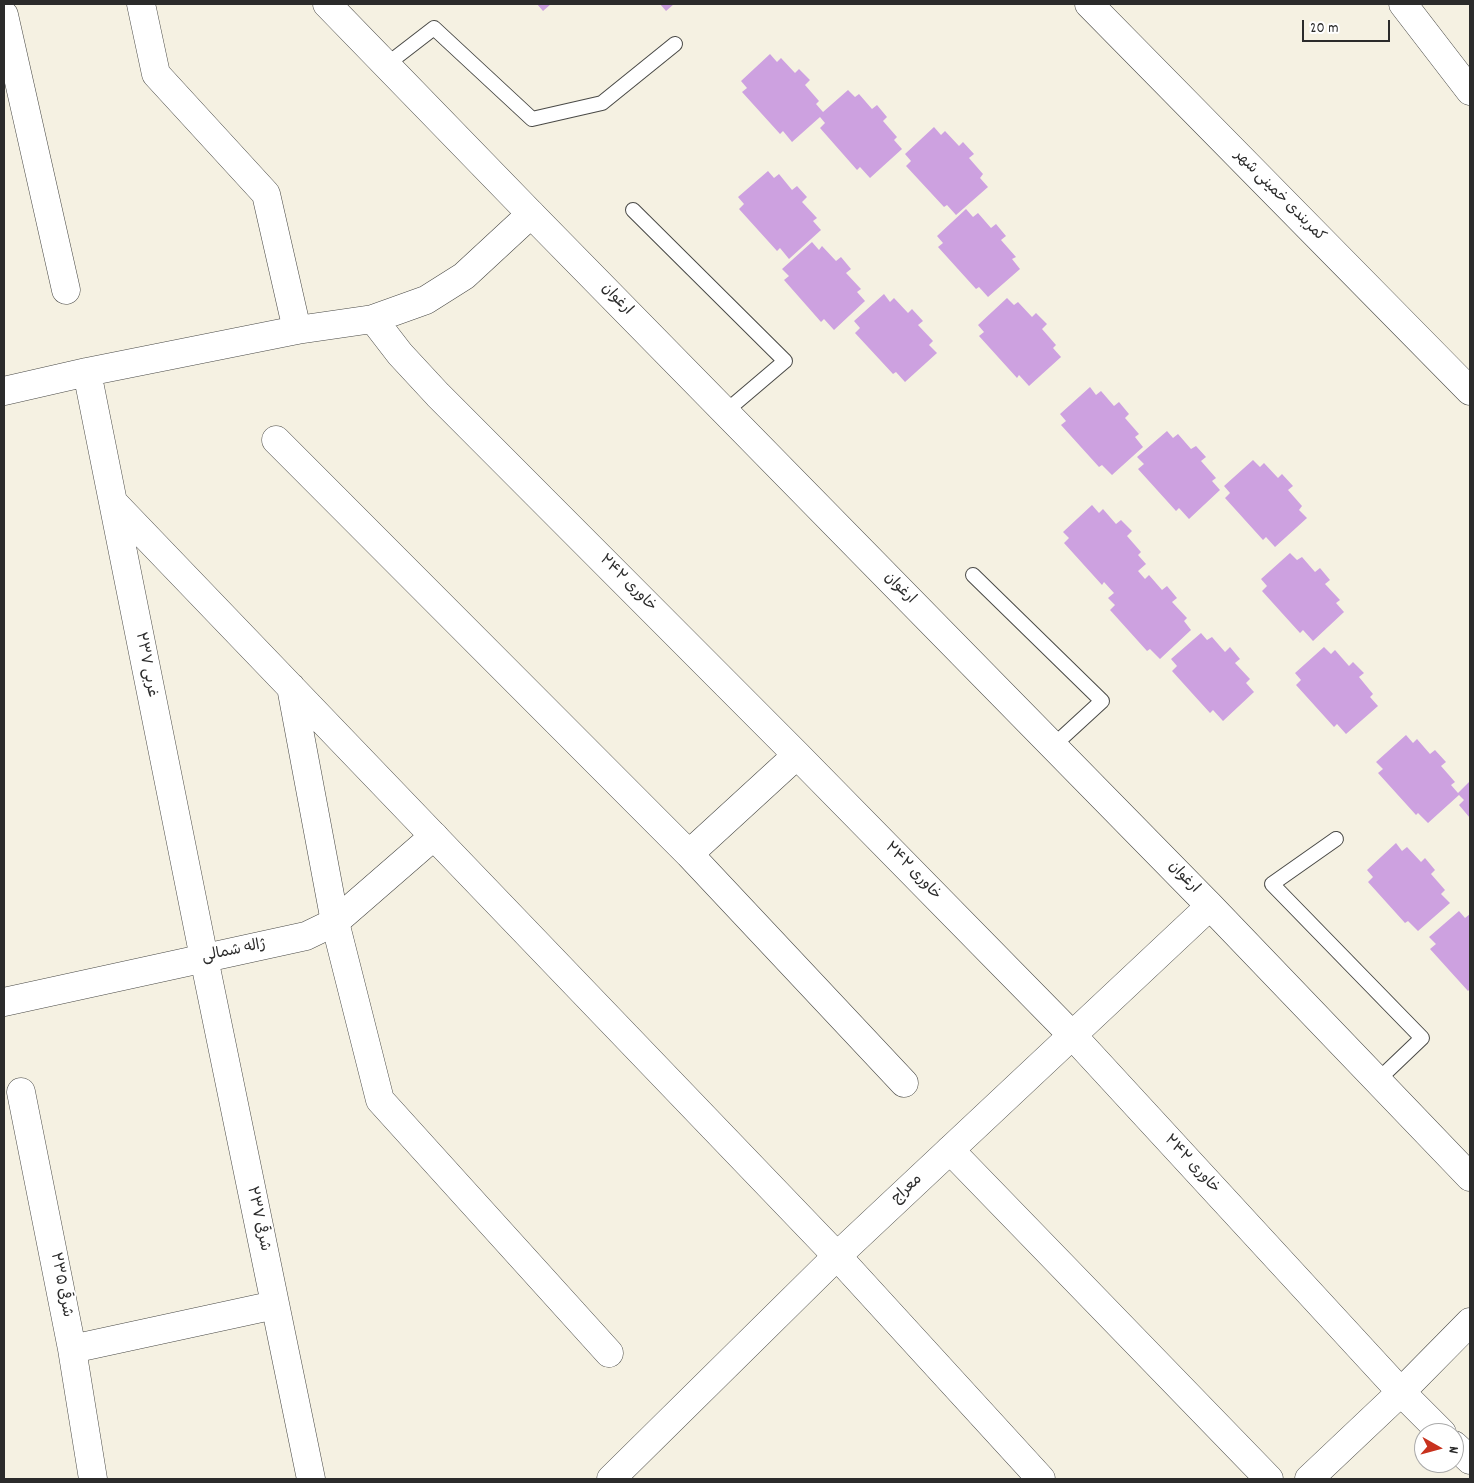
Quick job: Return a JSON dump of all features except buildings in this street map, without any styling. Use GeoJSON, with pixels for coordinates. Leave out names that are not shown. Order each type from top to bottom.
{"type":"FeatureCollection","features":[{"type":"Feature","properties":{"kind":"main road"},"geometry":{"type":"LineString","coordinates":[[141,4],[156,74],[266,194],[297,330]]}},
{"type":"Feature","properties":{"kind":"main road","name":"ارغوان"},"geometry":{"type":"LineString","coordinates":[[327,4],[1210,906],[1470,1177]]}},
{"type":"Feature","properties":{"kind":"main road","name":"کمربندی خمینی شهر"},"geometry":{"type":"LineString","coordinates":[[1089,4],[1470,391]]}},
{"type":"Feature","properties":{"kind":"main road"},"geometry":{"type":"LineString","coordinates":[[1403,4],[1470,91]]}},
{"type":"Feature","properties":{"kind":"main road"},"geometry":{"type":"LineString","coordinates":[[4,15],[66,290]]}},
{"type":"Feature","properties":{"kind":"main road"},"geometry":{"type":"LineString","coordinates":[[4,391],[87,372],[297,330],[373,318],[426,300],[464,276],[531,214]]}},
{"type":"Feature","properties":{"kind":"main road","name":"۲۴۲ خاوری"},"geometry":{"type":"LineString","coordinates":[[373,318],[400,354],[438,395],[797,754],[1072,1036],[1401,1392],[1432,1423]]}},
{"type":"Feature","properties":{"kind":"main road","name":"۲۳۷ غربی"},"geometry":{"type":"LineString","coordinates":[[87,372],[204,958]]}},
{"type":"Feature","properties":{"kind":"main road"},"geometry":{"type":"LineString","coordinates":[[276,440],[689,854],[904,1083]]}},
{"type":"Feature","properties":{"kind":"main road"},"geometry":{"type":"LineString","coordinates":[[113,502],[837,1256],[1041,1479]]}},
{"type":"Feature","properties":{"kind":"main road"},"geometry":{"type":"LineString","coordinates":[[291,688],[335,922],[380,1100],[609,1353]]}},
{"type":"Feature","properties":{"kind":"main road"},"geometry":{"type":"LineString","coordinates":[[689,854],[797,754]]}},
{"type":"Feature","properties":{"kind":"main road","name":"ژاله شمالی"},"geometry":{"type":"LineString","coordinates":[[4,1002],[306,936],[335,922],[434,836]]}},
{"type":"Feature","properties":{"kind":"main road","name":"معراج"},"geometry":{"type":"LineString","coordinates":[[611,1479],[837,1256],[1210,906]]}},
{"type":"Feature","properties":{"kind":"main road","name":"۲۳۷ شرقی"},"geometry":{"type":"LineString","coordinates":[[204,958],[311,1479]]}},
{"type":"Feature","properties":{"kind":"main road","name":"۲۳۵ شرقی"},"geometry":{"type":"LineString","coordinates":[[21,1092],[72,1349],[93,1479]]}},
{"type":"Feature","properties":{"kind":"main road"},"geometry":{"type":"LineString","coordinates":[[950,1150],[1269,1479]]}},
{"type":"Feature","properties":{"kind":"main road"},"geometry":{"type":"LineString","coordinates":[[72,1349],[275,1305]]}},
{"type":"Feature","properties":{"kind":"main road"},"geometry":{"type":"LineString","coordinates":[[1309,1479],[1401,1392],[1470,1322]]}},
{"type":"Feature","properties":{"kind":"lane"},"geometry":{"type":"LineString","coordinates":[[386,64],[434,28],[532,119],[602,103],[675,44]]}},
{"type":"Feature","properties":{"kind":"lane"},"geometry":{"type":"LineString","coordinates":[[633,210],[785,362],[725,412]]}},
{"type":"Feature","properties":{"kind":"lane"},"geometry":{"type":"LineString","coordinates":[[973,575],[1102,701],[1053,746]]}},
{"type":"Feature","properties":{"kind":"lane"},"geometry":{"type":"LineString","coordinates":[[1336,839],[1272,884],[1422,1038],[1378,1080]]}}]}
